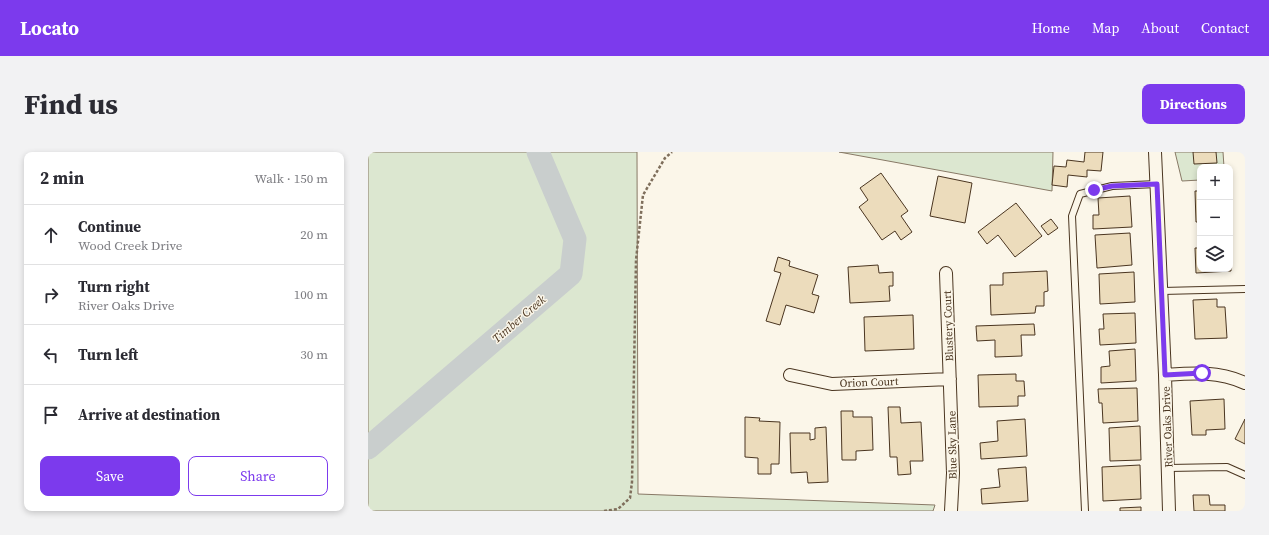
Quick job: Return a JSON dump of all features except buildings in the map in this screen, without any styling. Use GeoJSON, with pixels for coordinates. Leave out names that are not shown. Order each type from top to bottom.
{"type":"FeatureCollection","features":[{"type":"Feature","properties":{"kind":"street","name":"River Oaks Drive"},"geometry":{"type":"LineString","coordinates":[[1155,152],[1162,290],[1169,511]]}},
{"type":"Feature","properties":{"kind":"street","name":"Blustery Court"},"geometry":{"type":"LineString","coordinates":[[946,272],[950,379]]}},
{"type":"Feature","properties":{"kind":"street"},"geometry":{"type":"LineString","coordinates":[[1165,375],[1202,373],[1217,374],[1245,383]]}},
{"type":"Feature","properties":{"kind":"street","name":"Orion Court"},"geometry":{"type":"LineString","coordinates":[[790,375],[832,384],[950,379]]}},
{"type":"Feature","properties":{"kind":"street","name":"Blue Sky Lane"},"geometry":{"type":"LineString","coordinates":[[950,379],[953,473],[951,511]]}},
{"type":"Feature","properties":{"kind":"lane"},"geometry":{"type":"LineString","coordinates":[[1086,511],[1072,216],[1080,194],[1112,186],[1157,184]]}},
{"type":"Feature","properties":{"kind":"lane"},"geometry":{"type":"LineString","coordinates":[[1162,290],[1245,289]]}},
{"type":"Feature","properties":{"kind":"lane"},"geometry":{"type":"LineString","coordinates":[[1168,468],[1227,466],[1245,475]]}},
{"type":"Feature","properties":{"kind":"path"},"geometry":{"type":"LineString","coordinates":[[604,511],[618,509],[630,498],[632,482],[636,260],[638,238],[644,195],[665,158],[672,152]]}},
{"type":"Feature","properties":{"kind":"green space"},"geometry":{"type":"Polygon","coordinates":[[[368,152],[637,152],[638,494],[935,505],[933,511],[368,511],[368,152]]]}},
{"type":"Feature","properties":{"kind":"green space"},"geometry":{"type":"Polygon","coordinates":[[[839,152],[1053,152],[1052,191],[839,152]]]}},
{"type":"Feature","properties":{"kind":"green space"},"geometry":{"type":"Polygon","coordinates":[[[1175,152],[1223,152],[1224,164],[1197,164],[1197,180],[1182,181],[1175,152]]]}},
{"type":"Feature","properties":{"kind":"waterway","name":"Timber Creek"},"geometry":{"type":"LineString","coordinates":[[368,448],[571,274],[575,239],[538,152]]}},
{"type":"Feature","properties":{"kind":"route"},"geometry":{"type":"LineString","coordinates":[[1094,190],[1112,186],[1157,184],[1165,375],[1202,373]]}}]}
